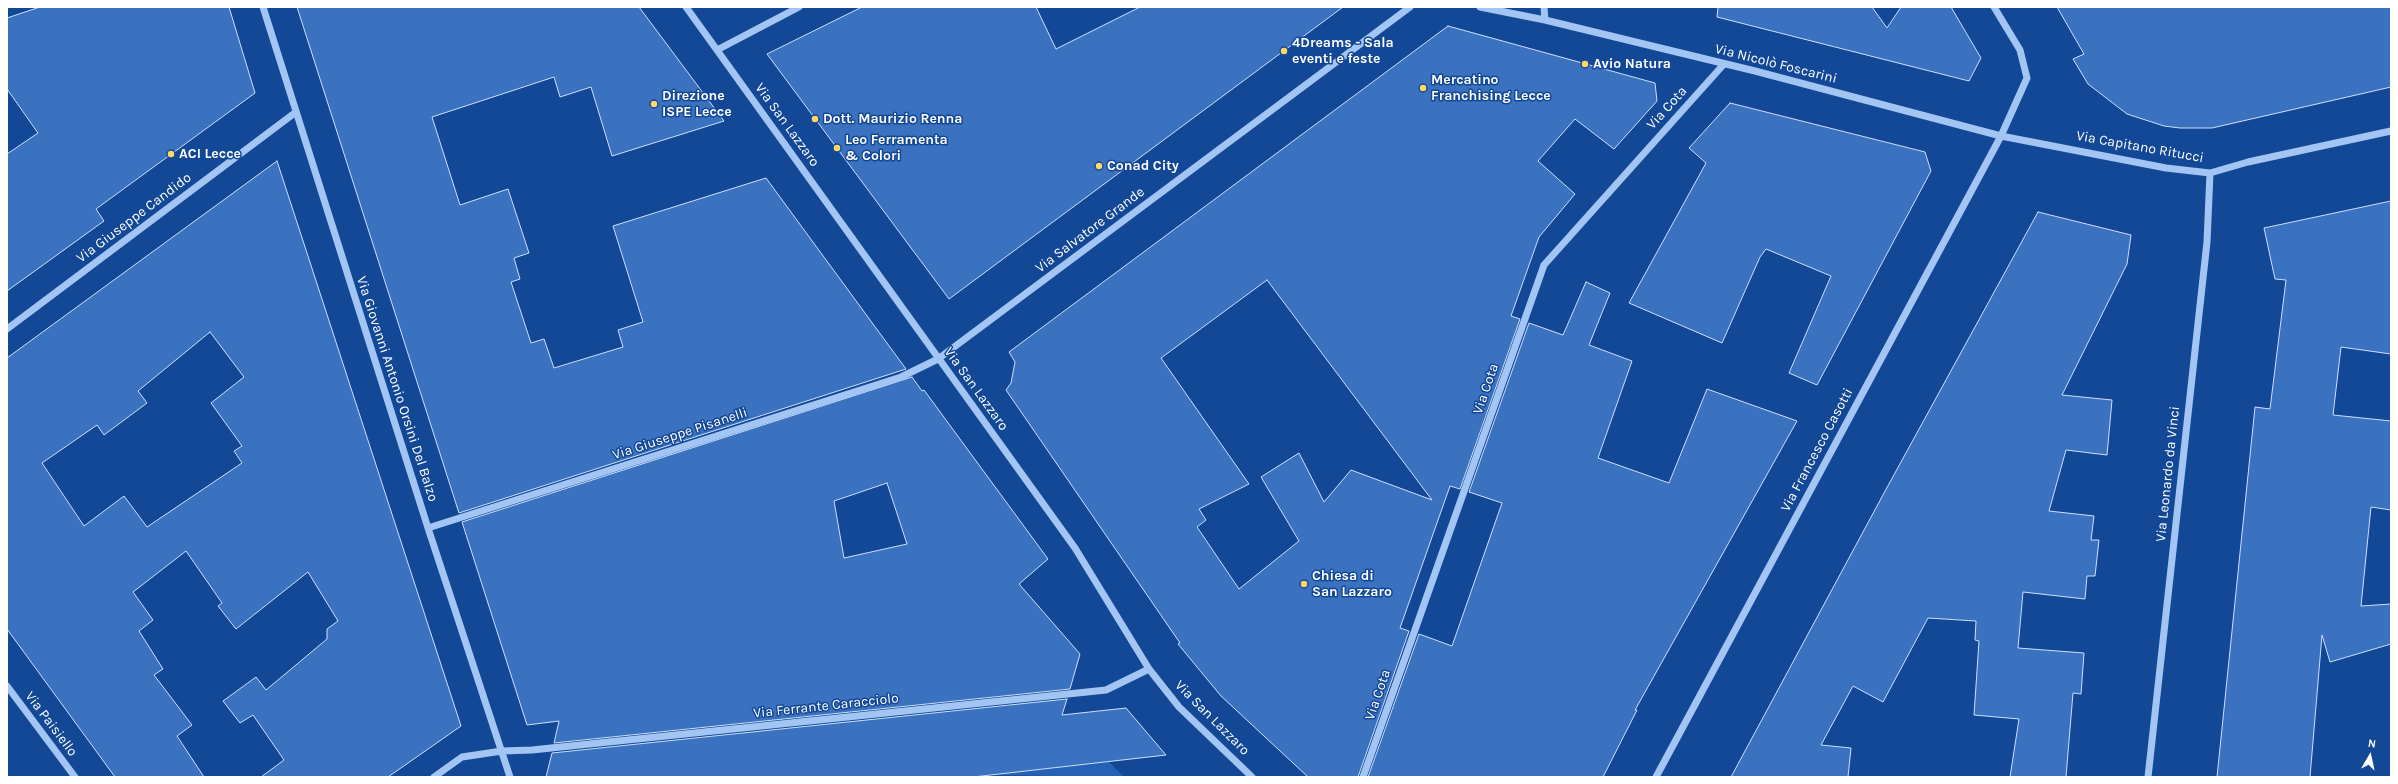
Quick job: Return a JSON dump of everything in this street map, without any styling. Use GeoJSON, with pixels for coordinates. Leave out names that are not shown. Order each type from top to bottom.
{"type":"FeatureCollection","features":[{"type":"Feature","properties":{"kind":"street","name":"Via Giovanni Antonio Orsini Del Balzo"},"geometry":{"type":"LineString","coordinates":[[263,7],[428,528],[510,777]]}},
{"type":"Feature","properties":{"kind":"street","name":"Via San Lazzaro"},"geometry":{"type":"LineString","coordinates":[[686,7],[1075,548],[1149,669],[1179,707],[1252,777]]}},
{"type":"Feature","properties":{"kind":"street"},"geometry":{"type":"LineString","coordinates":[[717,50],[799,7]]}},
{"type":"Feature","properties":{"kind":"street","name":"Via Salvatore Grande"},"geometry":{"type":"LineString","coordinates":[[938,359],[1410,7]]}},
{"type":"Feature","properties":{"kind":"street","name":"Via Nicolò Foscarini"},"geometry":{"type":"LineString","coordinates":[[1480,7],[1545,20],[1724,64],[2001,136]]}},
{"type":"Feature","properties":{"kind":"street"},"geometry":{"type":"LineString","coordinates":[[1544,7],[1545,20]]}},
{"type":"Feature","properties":{"kind":"street","name":"Via Francesco Casotti"},"geometry":{"type":"LineString","coordinates":[[1656,777],[2001,136],[2027,78],[2020,50],[1994,7]]}},
{"type":"Feature","properties":{"kind":"street","name":"Via Cota"},"geometry":{"type":"LineString","coordinates":[[1363,777],[1544,265],[1724,64]]}},
{"type":"Feature","properties":{"kind":"street","name":"Via Giuseppe Candido"},"geometry":{"type":"LineString","coordinates":[[7,328],[296,112]]}},
{"type":"Feature","properties":{"kind":"street","name":"Via Capitano Ritucci"},"geometry":{"type":"LineString","coordinates":[[2001,136],[2166,168],[2210,173],[2248,162],[2391,131]]}},
{"type":"Feature","properties":{"kind":"street","name":"Via Leonardo da Vinci"},"geometry":{"type":"LineString","coordinates":[[2148,777],[2207,242],[2210,173]]}},
{"type":"Feature","properties":{"kind":"street","name":"Via Giuseppe Pisanelli"},"geometry":{"type":"LineString","coordinates":[[428,528],[901,377],[938,359]]}},
{"type":"Feature","properties":{"kind":"street","name":"Via Ferrante Caracciolo"},"geometry":{"type":"LineString","coordinates":[[434,777],[462,757],[502,751],[548,748],[1106,690],[1149,669]]}},
{"type":"Feature","properties":{"kind":"street","name":"Via Paisiello"},"geometry":{"type":"LineString","coordinates":[[7,686],[74,777]]}},
{"type":"Feature","properties":{"kind":"shaded area"},"geometry":{"type":"Polygon","coordinates":[[[1109,762],[1124,777],[987,775],[1109,762]]]}},
{"type":"Feature","properties":{"kind":"building"},"geometry":{"type":"Polygon","coordinates":[[[40,7],[229,7],[255,93],[96,209],[104,221],[7,291],[7,154],[38,133],[7,89],[7,18],[40,7]]]}},
{"type":"Feature","properties":{"kind":"building"},"geometry":{"type":"Polygon","coordinates":[[[297,7],[639,7],[724,121],[612,156],[591,87],[560,97],[554,77],[432,117],[460,205],[508,189],[529,253],[514,258],[520,279],[511,282],[531,343],[544,339],[554,368],[623,347],[618,330],[643,322],[613,226],[766,178],[906,369],[459,513],[297,7]]]}},
{"type":"Feature","properties":{"kind":"building"},"geometry":{"type":"Polygon","coordinates":[[[862,7],[1036,7],[1056,49],[1140,7],[1343,7],[949,299],[767,54],[862,7]]]}},
{"type":"Feature","properties":{"kind":"building"},"geometry":{"type":"Polygon","coordinates":[[[1718,7],[1872,7],[1887,28],[1901,7],[1951,7],[1981,58],[1969,81],[1717,17],[1718,7]]]}},
{"type":"Feature","properties":{"kind":"building"},"geometry":{"type":"Polygon","coordinates":[[[2057,7],[2391,7],[2391,87],[2212,128],[2180,128],[2164,126],[2127,114],[2088,84],[2073,59],[2084,54],[2057,7]]]}},
{"type":"Feature","properties":{"kind":"building"},"geometry":{"type":"Polygon","coordinates":[[[1448,26],[1655,83],[1657,101],[1614,149],[1575,119],[1538,161],[1575,194],[1539,237],[1511,316],[1520,319],[1460,489],[1450,486],[1400,628],[1409,631],[1358,777],[1308,777],[1221,696],[1178,644],[1180,643],[1006,390],[1011,383],[1015,362],[1009,352],[1448,26]],[[1267,280],[1161,358],[1249,484],[1199,509],[1206,520],[1197,527],[1239,589],[1299,541],[1261,477],[1299,453],[1324,502],[1351,470],[1432,500],[1267,280]]]}},
{"type":"Feature","properties":{"kind":"building"},"geometry":{"type":"Polygon","coordinates":[[[1730,103],[1925,152],[1931,171],[1817,385],[1789,373],[1831,276],[1766,249],[1760,257],[1722,343],[1629,303],[1706,163],[1689,148],[1730,103]]]}},
{"type":"Feature","properties":{"kind":"building"},"geometry":{"type":"Polygon","coordinates":[[[277,161],[461,726],[388,777],[261,777],[284,760],[253,715],[240,723],[223,701],[256,677],[266,690],[327,639],[327,629],[338,621],[308,572],[236,629],[218,606],[222,603],[186,551],[133,592],[153,620],[139,631],[163,669],[154,675],[192,725],[177,736],[204,777],[115,777],[7,629],[7,358],[277,161]],[[210,332],[138,391],[147,403],[104,435],[97,425],[42,463],[84,526],[124,496],[147,527],[242,463],[234,451],[242,446],[211,403],[244,377],[210,332]]]}},
{"type":"Feature","properties":{"kind":"building"},"geometry":{"type":"Polygon","coordinates":[[[2391,201],[2391,354],[2341,347],[2333,415],[2391,421],[2391,510],[2371,507],[2361,606],[2391,604],[2391,644],[2330,662],[2322,635],[2310,777],[2217,777],[2255,407],[2270,409],[2286,280],[2275,279],[2264,228],[2391,201]]]}},
{"type":"Feature","properties":{"kind":"building"},"geometry":{"type":"Polygon","coordinates":[[[2038,212],[2131,235],[2127,264],[2062,395],[2112,400],[2107,455],[2066,450],[2049,511],[2094,516],[2091,540],[2099,540],[2095,576],[2087,576],[2085,599],[2023,592],[2018,648],[2084,653],[2081,694],[2073,693],[2066,777],[2010,777],[2019,719],[1974,715],[1979,641],[1975,640],[1976,621],[1928,618],[1883,702],[1853,686],[1821,745],[1851,748],[1848,777],[1731,777],[1884,493],[2038,212]]]}},
{"type":"Feature","properties":{"kind":"building"},"geometry":{"type":"Polygon","coordinates":[[[1586,282],[1610,293],[1589,345],[1632,361],[1598,458],[1669,483],[1707,389],[1797,421],[1635,710],[1637,710],[1603,777],[1368,777],[1419,634],[1452,646],[1502,503],[1469,492],[1529,323],[1563,335],[1586,282]]]}},
{"type":"Feature","properties":{"kind":"building"},"geometry":{"type":"Polygon","coordinates":[[[912,377],[922,391],[924,390],[1048,559],[1019,584],[1080,654],[1070,689],[554,743],[559,721],[527,725],[462,522],[912,377]],[[887,483],[834,501],[844,558],[907,544],[887,483]]]}},
{"type":"Feature","properties":{"kind":"building"},"geometry":{"type":"Polygon","coordinates":[[[1067,699],[1062,715],[1126,708],[1166,755],[973,777],[546,777],[552,753],[1067,699]]]}},
{"type":"Feature","properties":{"kind":"place","name":"4Dreams - Sala eventi e feste"},"geometry":{"type":"Point","coordinates":[1284,51]}},
{"type":"Feature","properties":{"kind":"place","name":"Avio Natura"},"geometry":{"type":"Point","coordinates":[1585,64]}},
{"type":"Feature","properties":{"kind":"place","name":"Mercatino Franchising Lecce"},"geometry":{"type":"Point","coordinates":[1423,88]}},
{"type":"Feature","properties":{"kind":"place","name":"Direzione ISPE Lecce"},"geometry":{"type":"Point","coordinates":[654,104]}},
{"type":"Feature","properties":{"kind":"place","name":"Dott. Maurizio Renna"},"geometry":{"type":"Point","coordinates":[815,119]}},
{"type":"Feature","properties":{"kind":"place","name":"Leo Ferramenta & Colori"},"geometry":{"type":"Point","coordinates":[837,148]}},
{"type":"Feature","properties":{"kind":"place","name":"ACI Lecce"},"geometry":{"type":"Point","coordinates":[171,154]}},
{"type":"Feature","properties":{"kind":"place","name":"Conad City"},"geometry":{"type":"Point","coordinates":[1099,166]}},
{"type":"Feature","properties":{"kind":"place","name":"Chiesa di San Lazzaro"},"geometry":{"type":"Point","coordinates":[1304,584]}}]}
